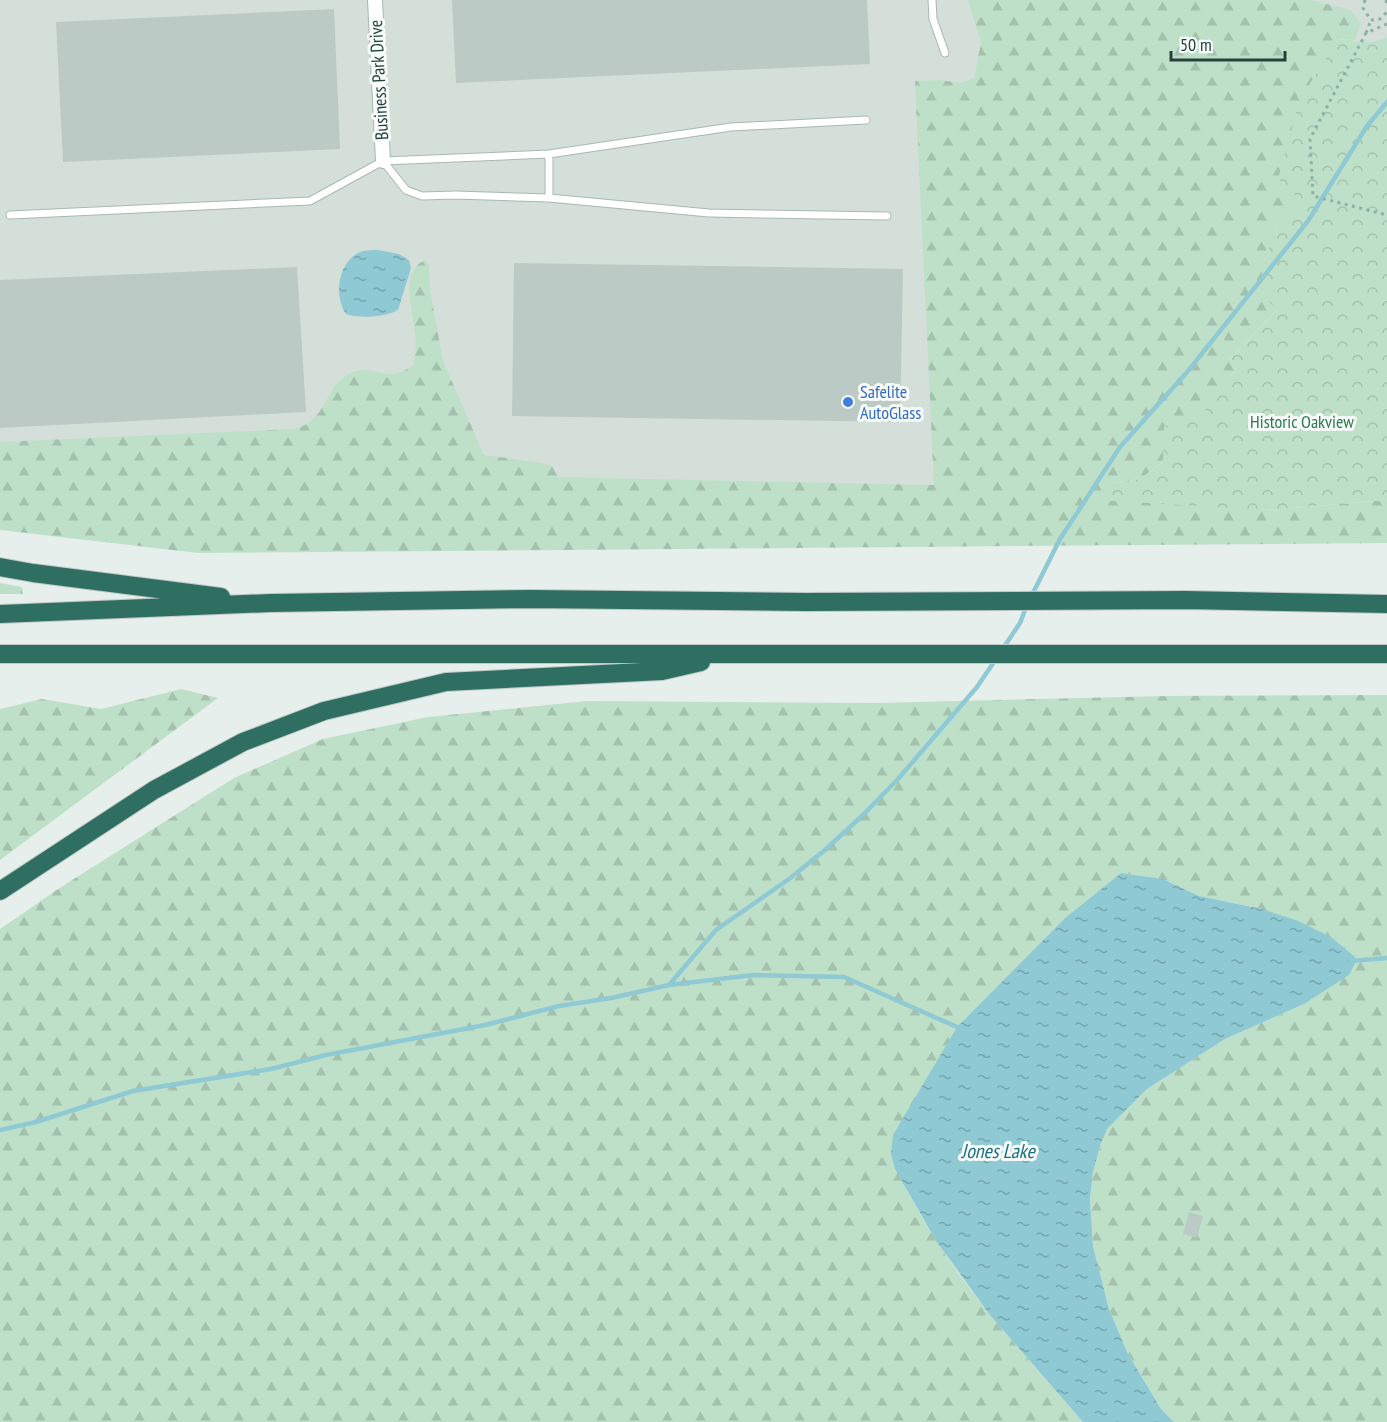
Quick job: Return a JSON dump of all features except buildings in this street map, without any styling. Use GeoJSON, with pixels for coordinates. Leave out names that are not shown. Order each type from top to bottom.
{"type":"FeatureCollection","features":[{"type":"Feature","properties":{"kind":"highway"},"geometry":{"type":"LineString","coordinates":[[0,567],[271,603]]}},
{"type":"Feature","properties":{"kind":"highway"},"geometry":{"type":"LineString","coordinates":[[0,614],[271,603],[531,599],[806,602],[1185,600],[1387,604]]}},
{"type":"Feature","properties":{"kind":"highway"},"geometry":{"type":"LineString","coordinates":[[0,654],[357,652],[730,655],[1387,654]]}},
{"type":"Feature","properties":{"kind":"highway"},"geometry":{"type":"LineString","coordinates":[[0,891],[154,790],[243,742],[324,711],[446,682],[662,671],[730,655]]}},
{"type":"Feature","properties":{"kind":"street","name":"Business Park Drive"},"geometry":{"type":"LineString","coordinates":[[375,0],[382,160]]}},
{"type":"Feature","properties":{"kind":"lane"},"geometry":{"type":"LineString","coordinates":[[932,0],[933,20],[945,53]]}},
{"type":"Feature","properties":{"kind":"lane"},"geometry":{"type":"LineString","coordinates":[[10,215],[310,201],[382,160],[549,154],[731,127],[866,120]]}},
{"type":"Feature","properties":{"kind":"lane"},"geometry":{"type":"LineString","coordinates":[[549,154],[549,198]]}},
{"type":"Feature","properties":{"kind":"lane"},"geometry":{"type":"LineString","coordinates":[[382,160],[406,190],[422,196],[549,198],[709,213],[887,216]]}},
{"type":"Feature","properties":{"kind":"path"},"geometry":{"type":"LineString","coordinates":[[1365,0],[1363,8],[1371,20]]}},
{"type":"Feature","properties":{"kind":"path"},"geometry":{"type":"LineString","coordinates":[[1371,20],[1380,19],[1387,10],[1386,0]]}},
{"type":"Feature","properties":{"kind":"path"},"geometry":{"type":"LineString","coordinates":[[1371,20],[1310,139],[1313,196],[1387,215]]}},
{"type":"Feature","properties":{"kind":"path"},"geometry":{"type":"LineString","coordinates":[[1366,33],[1387,24]]}},
{"type":"Feature","properties":{"kind":"shaded area"},"geometry":{"type":"Polygon","coordinates":[[[0,0],[1387,0],[1387,37],[1371,42],[1339,39],[1096,500],[0,491],[0,0]]]}},
{"type":"Feature","properties":{"kind":"green space"},"geometry":{"type":"Polygon","coordinates":[[[968,0],[1311,0],[1351,10],[1361,23],[1355,40],[1339,39],[1299,198],[1274,229],[1277,310],[1229,360],[1236,370],[1221,389],[1208,418],[1163,462],[1140,479],[1109,483],[1266,510],[1387,500],[1387,543],[198,553],[0,530],[0,442],[295,429],[307,424],[315,417],[343,377],[363,370],[395,374],[413,366],[416,343],[410,285],[412,274],[417,266],[426,260],[429,266],[430,290],[443,361],[484,455],[542,463],[552,466],[558,477],[934,485],[915,81],[939,80],[961,83],[974,78],[981,43],[968,0]]]}},
{"type":"Feature","properties":{"kind":"green space","name":"Historic Oakview"},"geometry":{"type":"Polygon","coordinates":[[[1387,37],[1387,500],[1266,510],[1096,500],[1108,483],[1140,479],[1163,462],[1164,427],[1194,409],[1208,417],[1198,389],[1221,388],[1236,370],[1229,360],[1277,310],[1258,289],[1274,229],[1298,198],[1278,179],[1300,99],[1339,39],[1371,42],[1387,37]]]}},
{"type":"Feature","properties":{"kind":"green space"},"geometry":{"type":"Polygon","coordinates":[[[0,583],[22,587],[23,594],[0,594],[0,583]]]}},
{"type":"Feature","properties":{"kind":"green space"},"geometry":{"type":"Polygon","coordinates":[[[181,689],[218,698],[0,860],[0,709],[42,699],[101,709],[181,689]]]}},
{"type":"Feature","properties":{"kind":"green space"},"geometry":{"type":"Polygon","coordinates":[[[1387,695],[1387,1422],[1174,1422],[1161,1409],[1128,1354],[1109,1309],[1093,1246],[1090,1199],[1093,1172],[1108,1128],[1147,1089],[1225,1039],[1304,1004],[1262,909],[1199,896],[1163,879],[1121,873],[1065,918],[957,1027],[891,1154],[900,1177],[919,1212],[955,1268],[1017,1347],[1083,1422],[0,1422],[0,929],[61,887],[234,778],[323,739],[428,717],[587,701],[875,703],[1167,696],[1387,695]]]}},
{"type":"Feature","properties":{"kind":"water"},"geometry":{"type":"Polygon","coordinates":[[[378,250],[399,254],[409,260],[411,268],[398,310],[373,316],[346,314],[339,288],[343,269],[355,255],[363,251],[378,250]]]}},
{"type":"Feature","properties":{"kind":"water","name":"Jones Lake"},"geometry":{"type":"Polygon","coordinates":[[[1121,873],[1163,879],[1199,896],[1262,909],[1298,921],[1331,937],[1355,957],[1355,963],[1349,975],[1304,1004],[1225,1039],[1147,1089],[1108,1128],[1101,1143],[1093,1172],[1090,1199],[1093,1246],[1109,1309],[1128,1354],[1161,1409],[1174,1422],[1083,1422],[990,1315],[936,1241],[895,1169],[891,1154],[893,1135],[957,1027],[1065,918],[1121,873]]]}},
{"type":"Feature","properties":{"kind":"waterway"},"geometry":{"type":"LineString","coordinates":[[1031,597],[1060,539],[1120,447],[1188,371],[1308,221],[1367,126],[1387,102]]}},
{"type":"Feature","properties":{"kind":"waterway"},"geometry":{"type":"LineString","coordinates":[[1002,650],[1020,623],[1027,605]]}},
{"type":"Feature","properties":{"kind":"waterway"},"geometry":{"type":"LineString","coordinates":[[669,985],[716,930],[789,879],[864,814],[898,779],[977,687],[996,659]]}},
{"type":"Feature","properties":{"kind":"waterway"},"geometry":{"type":"LineString","coordinates":[[1351,961],[1387,958]]}},
{"type":"Feature","properties":{"kind":"waterway"},"geometry":{"type":"LineString","coordinates":[[0,1130],[36,1122],[133,1091],[271,1069],[326,1055],[485,1025],[559,1006],[611,998],[669,985],[753,975],[844,977],[957,1027],[963,1027]]}},
{"type":"Feature","properties":{"kind":"place","name":"Safelite AutoGlass"},"geometry":{"type":"Point","coordinates":[848,402]}}]}
